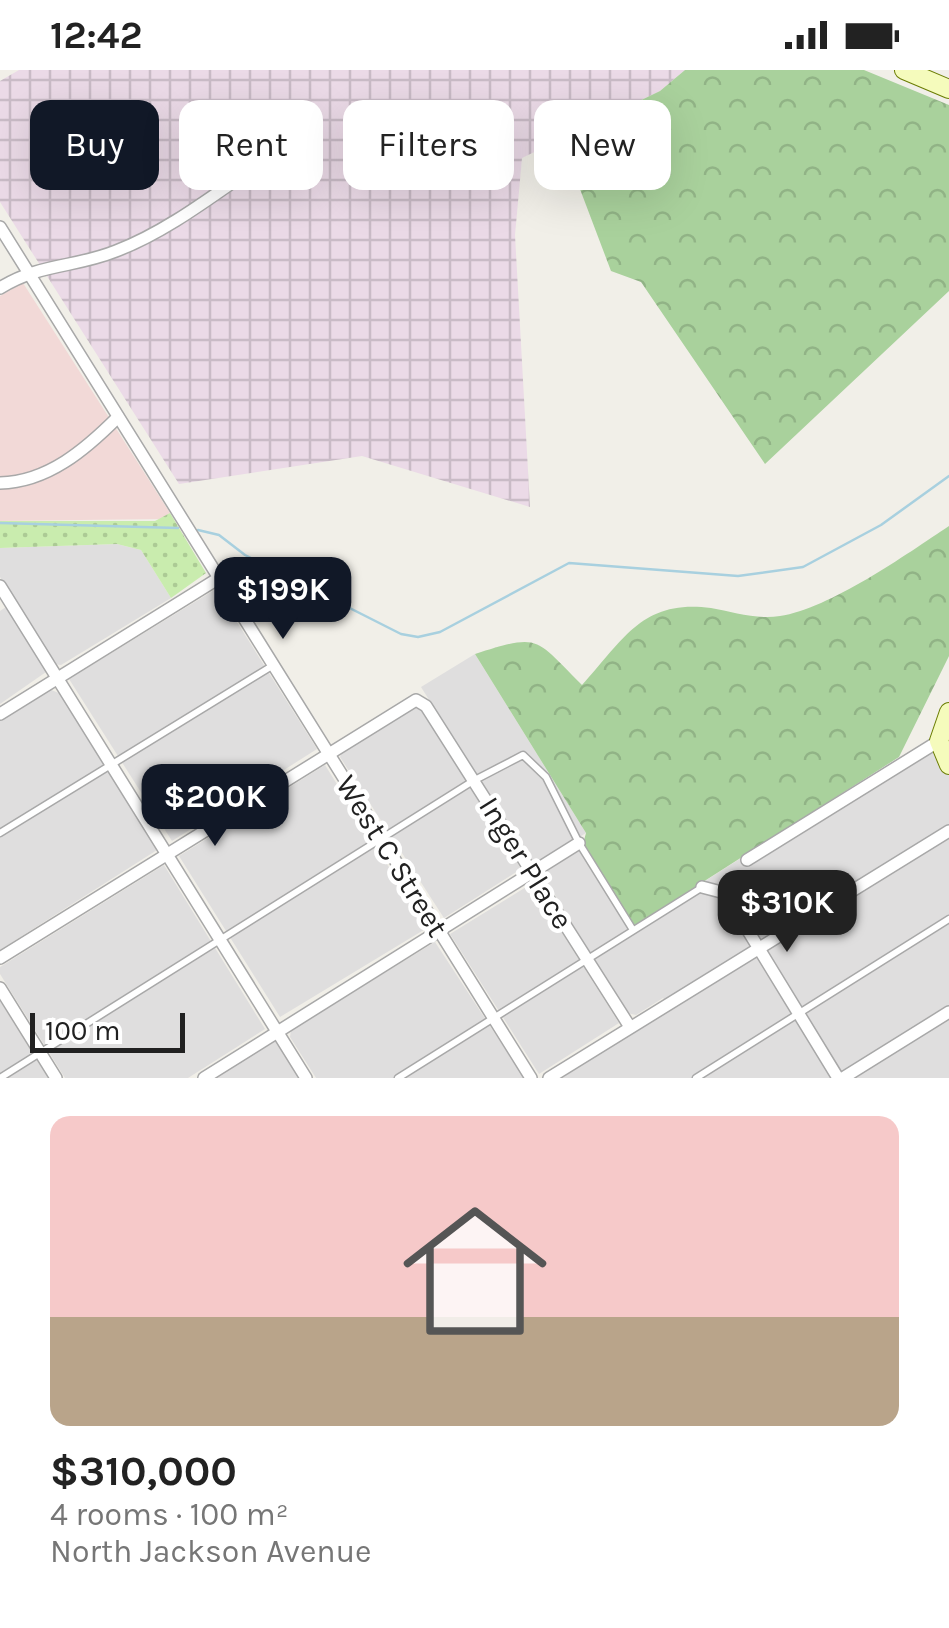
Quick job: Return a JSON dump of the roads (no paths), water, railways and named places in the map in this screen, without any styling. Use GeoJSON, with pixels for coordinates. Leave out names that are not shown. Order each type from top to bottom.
{"type":"FeatureCollection","features":[{"type":"Feature","properties":{"kind":"street"},"geometry":{"type":"LineString","coordinates":[[904,70],[949,88]]}},
{"type":"Feature","properties":{"kind":"street"},"geometry":{"type":"LineString","coordinates":[[0,288],[27,271],[92,259],[139,241],[218,190]]}},
{"type":"Feature","properties":{"kind":"street","name":"West C Street"},"geometry":{"type":"LineString","coordinates":[[0,227],[531,1078]]}},
{"type":"Feature","properties":{"kind":"street"},"geometry":{"type":"LineString","coordinates":[[0,483],[32,478],[62,464],[118,417]]}},
{"type":"Feature","properties":{"kind":"street"},"geometry":{"type":"LineString","coordinates":[[0,714],[219,578]]}},
{"type":"Feature","properties":{"kind":"street"},"geometry":{"type":"LineString","coordinates":[[0,586],[5,604],[58,678],[306,1078]]}},
{"type":"Feature","properties":{"kind":"street","name":"Inger Place"},"geometry":{"type":"LineString","coordinates":[[328,754],[420,701],[630,1027]]}},
{"type":"Feature","properties":{"kind":"street"},"geometry":{"type":"LineString","coordinates":[[949,712],[944,737],[949,765]]}},
{"type":"Feature","properties":{"kind":"street"},"geometry":{"type":"LineString","coordinates":[[747,860],[944,737]]}},
{"type":"Feature","properties":{"kind":"street"},"geometry":{"type":"LineString","coordinates":[[0,958],[328,754]]}},
{"type":"Feature","properties":{"kind":"street"},"geometry":{"type":"LineString","coordinates":[[548,1078],[949,831]]}},
{"type":"Feature","properties":{"kind":"street"},"geometry":{"type":"LineString","coordinates":[[204,1078],[579,843]]}},
{"type":"Feature","properties":{"kind":"street"},"geometry":{"type":"LineString","coordinates":[[702,887],[726,893],[841,1078],[949,1012]]}},
{"type":"Feature","properties":{"kind":"street"},"geometry":{"type":"LineString","coordinates":[[0,988],[56,1078]]}},
{"type":"Feature","properties":{"kind":"lane"},"geometry":{"type":"LineString","coordinates":[[0,834],[273,666]]}},
{"type":"Feature","properties":{"kind":"lane"},"geometry":{"type":"LineString","coordinates":[[0,1078],[381,838],[518,757],[530,757],[560,801],[579,843],[633,930]]}},
{"type":"Feature","properties":{"kind":"lane"},"geometry":{"type":"LineString","coordinates":[[398,1078],[702,887]]}},
{"type":"Feature","properties":{"kind":"lane"},"geometry":{"type":"LineString","coordinates":[[696,1078],[949,919]]}},
{"type":"Feature","properties":{"kind":"waterway"},"geometry":{"type":"LineString","coordinates":[[198,530],[219,535],[245,555],[401,634],[418,637],[440,632],[569,563],[738,576],[803,567],[881,525],[949,476]]}},
{"type":"Feature","properties":{"kind":"waterway"},"geometry":{"type":"LineString","coordinates":[[0,523],[178,528]]}}]}
